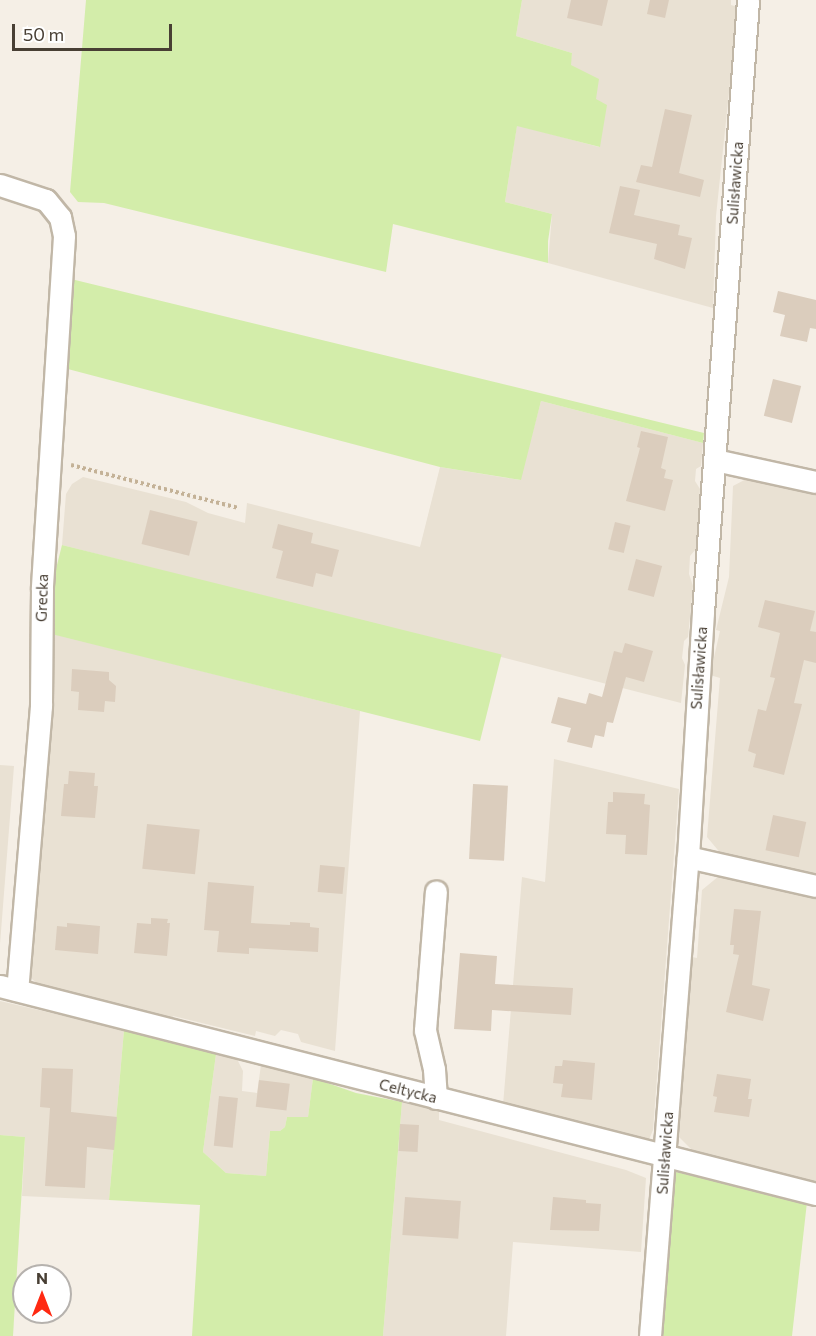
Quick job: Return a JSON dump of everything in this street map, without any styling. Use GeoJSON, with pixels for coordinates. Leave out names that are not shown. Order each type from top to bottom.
{"type":"FeatureCollection","features":[{"type":"Feature","properties":{"kind":"street","name":"Sulisławicka"},"geometry":{"type":"LineString","coordinates":[[650,1336],[665,1157],[672,1032],[688,857],[748,0]]}},
{"type":"Feature","properties":{"kind":"street","name":"Grecka"},"geometry":{"type":"LineString","coordinates":[[0,185],[34,195],[54,208],[63,226],[64,248],[42,589],[41,706],[8,988]]}},
{"type":"Feature","properties":{"kind":"street"},"geometry":{"type":"LineString","coordinates":[[715,460],[816,482]]}},
{"type":"Feature","properties":{"kind":"street"},"geometry":{"type":"LineString","coordinates":[[688,857],[816,886]]}},
{"type":"Feature","properties":{"kind":"street"},"geometry":{"type":"LineString","coordinates":[[436,891],[425,1030],[434,1069],[436,1098]]}},
{"type":"Feature","properties":{"kind":"street","name":"Celtycka"},"geometry":{"type":"LineString","coordinates":[[8,988],[816,1194]]}},
{"type":"Feature","properties":{"kind":"path"},"geometry":{"type":"LineString","coordinates":[[49,462],[90,469],[238,508]]}},
{"type":"Feature","properties":{"kind":"shaded area"},"geometry":{"type":"Polygon","coordinates":[[[522,0],[731,0],[731,5],[738,7],[716,216],[713,308],[548,263],[552,214],[505,202],[517,125],[599,147],[596,99],[570,65],[572,53],[516,36],[522,0]]]}},
{"type":"Feature","properties":{"kind":"shaded area"},"geometry":{"type":"Polygon","coordinates":[[[541,401],[703,443],[701,466],[696,469],[695,481],[700,489],[696,549],[690,556],[689,574],[693,586],[688,637],[684,641],[682,658],[685,665],[681,703],[62,545],[66,494],[72,484],[83,477],[186,502],[208,513],[245,523],[247,503],[420,547],[440,467],[520,480],[541,401]]]}},
{"type":"Feature","properties":{"kind":"shaded area"},"geometry":{"type":"Polygon","coordinates":[[[750,477],[816,492],[816,877],[722,855],[707,837],[720,678],[710,675],[720,631],[716,630],[729,577],[733,486],[750,477]]]}},
{"type":"Feature","properties":{"kind":"shaded area"},"geometry":{"type":"Polygon","coordinates":[[[55,634],[360,711],[335,1051],[301,1042],[298,1034],[281,1030],[275,1036],[256,1031],[255,1036],[173,1016],[172,1021],[40,986],[32,979],[30,969],[55,634]]]}},
{"type":"Feature","properties":{"kind":"shaded area"},"geometry":{"type":"Polygon","coordinates":[[[554,759],[679,789],[653,1130],[648,1142],[503,1105],[522,877],[545,882],[554,759]]]}},
{"type":"Feature","properties":{"kind":"shaded area"},"geometry":{"type":"Polygon","coordinates":[[[0,765],[14,766],[0,944],[0,765]]]}},
{"type":"Feature","properties":{"kind":"shaded area"},"geometry":{"type":"Polygon","coordinates":[[[719,876],[816,899],[816,1184],[695,1153],[679,1137],[692,957],[697,958],[702,890],[719,876]]]}},
{"type":"Feature","properties":{"kind":"shaded area"},"geometry":{"type":"Polygon","coordinates":[[[0,1001],[124,1030],[109,1200],[22,1196],[25,1137],[0,1135],[0,1001]]]}},
{"type":"Feature","properties":{"kind":"shaded area"},"geometry":{"type":"Polygon","coordinates":[[[216,1054],[237,1059],[243,1071],[242,1091],[257,1093],[261,1065],[313,1078],[308,1117],[287,1117],[285,1127],[280,1131],[270,1131],[266,1176],[226,1173],[203,1152],[216,1054]]]}},
{"type":"Feature","properties":{"kind":"shaded area"},"geometry":{"type":"Polygon","coordinates":[[[402,1102],[439,1111],[439,1120],[626,1170],[646,1178],[641,1252],[513,1242],[506,1336],[383,1336],[402,1102]]]}},
{"type":"Feature","properties":{"kind":"green space"},"geometry":{"type":"Polygon","coordinates":[[[86,0],[522,0],[516,36],[572,53],[571,65],[599,79],[596,99],[607,105],[600,147],[517,126],[505,202],[552,214],[548,263],[393,224],[386,272],[104,203],[78,202],[70,192],[86,0]]]}},
{"type":"Feature","properties":{"kind":"green space"},"geometry":{"type":"Polygon","coordinates":[[[71,279],[704,433],[703,443],[541,401],[521,480],[440,467],[64,368],[71,279]]]}},
{"type":"Feature","properties":{"kind":"green space"},"geometry":{"type":"Polygon","coordinates":[[[62,545],[502,655],[480,741],[40,631],[62,545]]]}},
{"type":"Feature","properties":{"kind":"green space"},"geometry":{"type":"Polygon","coordinates":[[[124,1030],[216,1054],[203,1152],[226,1173],[266,1176],[270,1131],[280,1131],[285,1127],[287,1117],[308,1117],[313,1078],[356,1093],[402,1102],[383,1336],[192,1336],[200,1205],[109,1200],[124,1030]]]}},
{"type":"Feature","properties":{"kind":"green space"},"geometry":{"type":"Polygon","coordinates":[[[0,1135],[25,1137],[17,1264],[12,1264],[13,1336],[0,1336],[0,1135]]]}},
{"type":"Feature","properties":{"kind":"green space"},"geometry":{"type":"Polygon","coordinates":[[[676,1172],[807,1202],[792,1336],[658,1336],[672,1184],[676,1172]]]}},
{"type":"Feature","properties":{"kind":"building"},"geometry":{"type":"Polygon","coordinates":[[[571,0],[608,0],[602,26],[567,18],[571,0]]]}},
{"type":"Feature","properties":{"kind":"building"},"geometry":{"type":"Polygon","coordinates":[[[650,0],[669,0],[665,18],[647,14],[650,0]]]}},
{"type":"Feature","properties":{"kind":"building"},"geometry":{"type":"Polygon","coordinates":[[[665,109],[692,115],[679,173],[704,180],[700,197],[636,182],[641,165],[652,167],[665,109]]]}},
{"type":"Feature","properties":{"kind":"building"},"geometry":{"type":"Polygon","coordinates":[[[620,186],[640,190],[634,215],[680,225],[678,235],[692,238],[685,269],[654,259],[657,244],[609,233],[620,186]]]}},
{"type":"Feature","properties":{"kind":"building"},"geometry":{"type":"Polygon","coordinates":[[[778,291],[816,300],[816,329],[810,328],[807,342],[780,336],[785,315],[773,312],[778,291]]]}},
{"type":"Feature","properties":{"kind":"building"},"geometry":{"type":"Polygon","coordinates":[[[773,379],[801,386],[792,423],[764,416],[773,379]]]}},
{"type":"Feature","properties":{"kind":"building"},"geometry":{"type":"Polygon","coordinates":[[[641,431],[668,437],[661,468],[666,470],[664,478],[673,480],[665,511],[626,501],[640,448],[637,447],[641,431]]]}},
{"type":"Feature","properties":{"kind":"building"},"geometry":{"type":"Polygon","coordinates":[[[150,510],[198,522],[189,556],[142,544],[150,510]]]}},
{"type":"Feature","properties":{"kind":"building"},"geometry":{"type":"Polygon","coordinates":[[[615,522],[631,526],[624,553],[608,549],[615,522]]]}},
{"type":"Feature","properties":{"kind":"building"},"geometry":{"type":"Polygon","coordinates":[[[278,524],[313,533],[311,543],[339,550],[332,577],[316,573],[313,587],[276,578],[283,551],[272,548],[278,524]]]}},
{"type":"Feature","properties":{"kind":"building"},"geometry":{"type":"Polygon","coordinates":[[[636,559],[662,566],[654,597],[628,590],[636,559]]]}},
{"type":"Feature","properties":{"kind":"building"},"geometry":{"type":"Polygon","coordinates":[[[765,600],[815,611],[810,631],[816,632],[816,663],[804,660],[794,703],[802,704],[784,775],[753,767],[756,754],[748,751],[758,709],[766,711],[775,678],[770,677],[780,633],[758,627],[765,600]]]}},
{"type":"Feature","properties":{"kind":"building"},"geometry":{"type":"Polygon","coordinates":[[[625,643],[653,651],[644,682],[626,677],[613,723],[607,722],[604,737],[595,735],[592,748],[567,742],[571,728],[551,723],[558,697],[586,704],[589,693],[602,697],[614,651],[622,653],[625,643]]]}},
{"type":"Feature","properties":{"kind":"building"},"geometry":{"type":"Polygon","coordinates":[[[72,669],[109,672],[109,680],[116,686],[115,702],[105,701],[104,712],[78,710],[79,692],[71,691],[72,669]]]}},
{"type":"Feature","properties":{"kind":"building"},"geometry":{"type":"Polygon","coordinates":[[[69,771],[95,773],[94,786],[98,786],[95,818],[61,816],[64,784],[68,784],[69,771]]]}},
{"type":"Feature","properties":{"kind":"building"},"geometry":{"type":"Polygon","coordinates":[[[473,784],[508,786],[504,861],[469,859],[473,784]]]}},
{"type":"Feature","properties":{"kind":"building"},"geometry":{"type":"Polygon","coordinates":[[[613,792],[645,794],[644,804],[650,805],[647,855],[625,854],[626,835],[606,834],[608,802],[613,802],[613,792]]]}},
{"type":"Feature","properties":{"kind":"building"},"geometry":{"type":"Polygon","coordinates":[[[773,815],[806,822],[799,857],[766,850],[773,815]]]}},
{"type":"Feature","properties":{"kind":"building"},"geometry":{"type":"Polygon","coordinates":[[[147,824],[200,830],[195,874],[142,869],[147,824]]]}},
{"type":"Feature","properties":{"kind":"building"},"geometry":{"type":"Polygon","coordinates":[[[320,865],[345,867],[343,894],[318,892],[320,865]]]}},
{"type":"Feature","properties":{"kind":"building"},"geometry":{"type":"Polygon","coordinates":[[[208,882],[254,886],[251,923],[290,925],[290,922],[310,923],[310,927],[319,928],[318,952],[249,948],[249,954],[217,952],[219,931],[204,930],[208,882]]]}},
{"type":"Feature","properties":{"kind":"building"},"geometry":{"type":"Polygon","coordinates":[[[734,909],[761,911],[752,985],[770,989],[763,1021],[726,1012],[739,955],[733,954],[734,945],[730,945],[734,909]]]}},
{"type":"Feature","properties":{"kind":"building"},"geometry":{"type":"Polygon","coordinates":[[[151,918],[168,919],[167,923],[170,923],[167,956],[134,953],[137,923],[151,924],[151,918]]]}},
{"type":"Feature","properties":{"kind":"building"},"geometry":{"type":"Polygon","coordinates":[[[67,923],[100,926],[98,954],[55,950],[57,926],[67,927],[67,923]]]}},
{"type":"Feature","properties":{"kind":"building"},"geometry":{"type":"Polygon","coordinates":[[[460,953],[497,956],[495,984],[573,988],[571,1015],[492,1010],[491,1031],[454,1029],[460,953]]]}},
{"type":"Feature","properties":{"kind":"building"},"geometry":{"type":"Polygon","coordinates":[[[563,1060],[595,1063],[592,1100],[561,1097],[563,1084],[553,1083],[555,1066],[562,1066],[563,1060]]]}},
{"type":"Feature","properties":{"kind":"building"},"geometry":{"type":"Polygon","coordinates":[[[42,1068],[73,1069],[71,1112],[117,1117],[114,1150],[87,1147],[85,1188],[45,1186],[50,1108],[40,1107],[42,1068]]]}},
{"type":"Feature","properties":{"kind":"building"},"geometry":{"type":"Polygon","coordinates":[[[717,1074],[751,1079],[748,1099],[752,1099],[749,1117],[714,1112],[717,1097],[713,1096],[717,1074]]]}},
{"type":"Feature","properties":{"kind":"building"},"geometry":{"type":"Polygon","coordinates":[[[259,1080],[290,1084],[286,1111],[256,1107],[259,1080]]]}},
{"type":"Feature","properties":{"kind":"building"},"geometry":{"type":"Polygon","coordinates":[[[219,1096],[238,1098],[233,1148],[214,1146],[219,1096]]]}},
{"type":"Feature","properties":{"kind":"building"},"geometry":{"type":"Polygon","coordinates":[[[400,1124],[419,1125],[418,1152],[399,1151],[400,1124]]]}},
{"type":"Feature","properties":{"kind":"building"},"geometry":{"type":"Polygon","coordinates":[[[405,1197],[461,1201],[458,1239],[402,1235],[405,1197]]]}},
{"type":"Feature","properties":{"kind":"building"},"geometry":{"type":"Polygon","coordinates":[[[553,1197],[601,1204],[599,1231],[550,1230],[553,1197]]]}}]}
